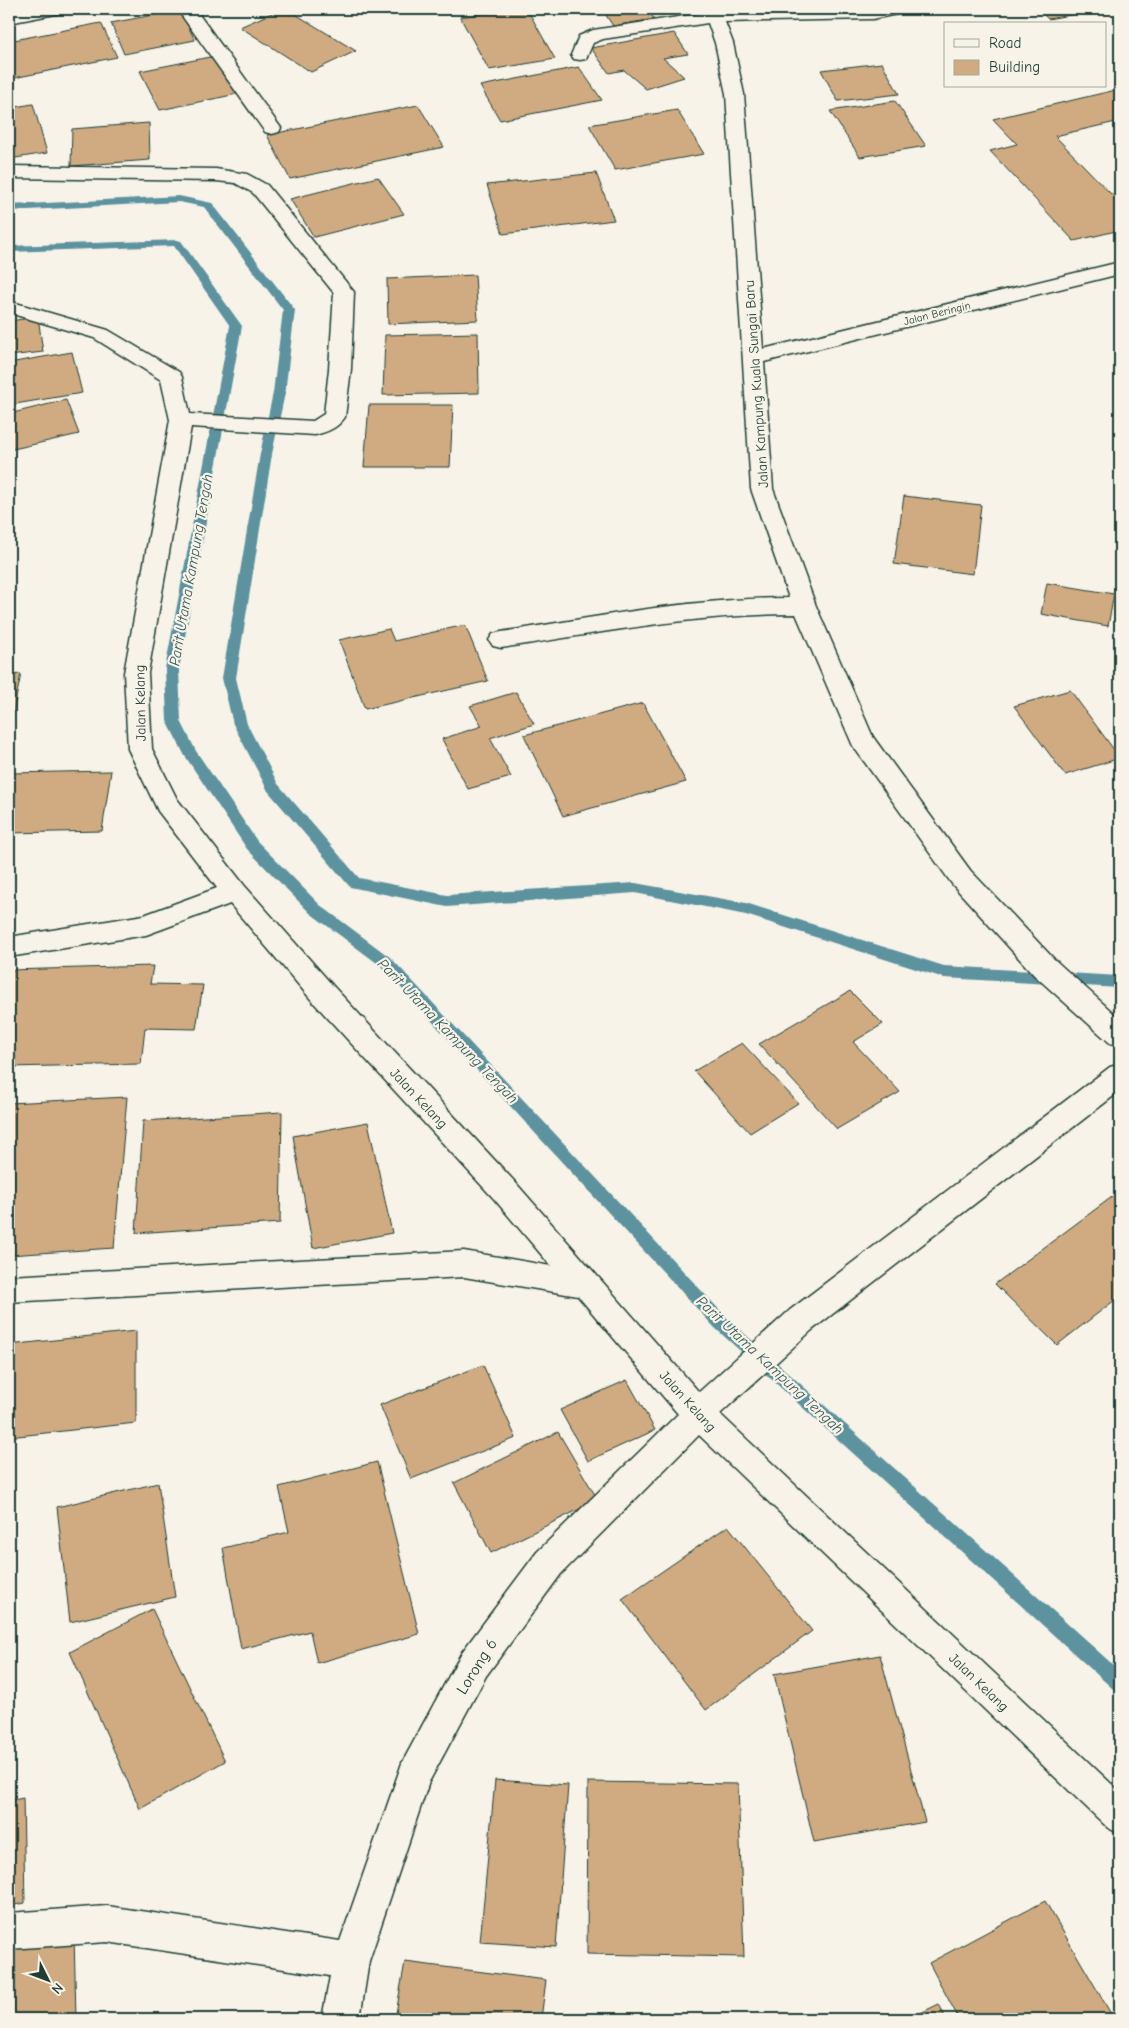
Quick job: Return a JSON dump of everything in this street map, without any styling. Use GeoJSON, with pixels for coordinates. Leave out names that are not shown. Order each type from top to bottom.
{"type":"FeatureCollection","features":[{"type":"Feature","properties":{"kind":"street"},"geometry":{"type":"LineString","coordinates":[[9,18],[55,9]]}},
{"type":"Feature","properties":{"kind":"street"},"geometry":{"type":"LineString","coordinates":[[186,9],[272,128]]}},
{"type":"Feature","properties":{"kind":"street"},"geometry":{"type":"LineString","coordinates":[[580,55],[585,40],[599,34],[713,13],[873,14],[896,9]]}},
{"type":"Feature","properties":{"kind":"street","name":"Jalan Kampung Kuala Sungai Baru"},"geometry":{"type":"LineString","coordinates":[[713,13],[724,43],[734,94],[762,489],[804,606],[862,740],[961,877],[1044,967],[1120,1034]]}},
{"type":"Feature","properties":{"kind":"street"},"geometry":{"type":"LineString","coordinates":[[9,172],[216,175],[240,178],[260,189],[344,292],[340,369],[334,417],[325,424],[315,428],[181,420]]}},
{"type":"Feature","properties":{"kind":"street","name":"Jalan Beringin"},"geometry":{"type":"LineString","coordinates":[[754,358],[1120,268]]}},
{"type":"Feature","properties":{"kind":"street","name":"Jalan Kelang"},"geometry":{"type":"LineString","coordinates":[[9,307],[101,334],[171,377],[181,420],[136,672],[140,749],[167,804],[235,892],[324,995],[505,1191],[699,1415],[1120,1816]]}},
{"type":"Feature","properties":{"kind":"street"},"geometry":{"type":"LineString","coordinates":[[501,640],[684,612],[748,606],[804,606]]}},
{"type":"Feature","properties":{"kind":"street"},"geometry":{"type":"LineString","coordinates":[[9,947],[146,926],[235,892]]}},
{"type":"Feature","properties":{"kind":"street","name":"Lorong 6"},"geometry":{"type":"LineString","coordinates":[[341,2019],[351,1961],[414,1775],[474,1664],[549,1563],[729,1384],[802,1320],[1120,1075]]}},
{"type":"Feature","properties":{"kind":"street"},"geometry":{"type":"LineString","coordinates":[[9,1289],[464,1264],[588,1285]]}},
{"type":"Feature","properties":{"kind":"street"},"geometry":{"type":"LineString","coordinates":[[9,1931],[107,1924],[351,1961]]}},
{"type":"Feature","properties":{"kind":"building"},"geometry":{"type":"Polygon","coordinates":[[[281,9],[287,9],[356,51],[311,72],[240,27],[281,9]]]}},
{"type":"Feature","properties":{"kind":"building"},"geometry":{"type":"Polygon","coordinates":[[[512,9],[527,9],[555,59],[489,70],[460,17],[512,9]]]}},
{"type":"Feature","properties":{"kind":"building"},"geometry":{"type":"Polygon","coordinates":[[[602,9],[648,9],[654,19],[613,26],[602,9]]]}},
{"type":"Feature","properties":{"kind":"building"},"geometry":{"type":"Polygon","coordinates":[[[1038,9],[1103,9],[1048,19],[1038,9]]]}},
{"type":"Feature","properties":{"kind":"building"},"geometry":{"type":"Polygon","coordinates":[[[180,10],[195,40],[124,54],[111,23],[180,10]]]}},
{"type":"Feature","properties":{"kind":"building"},"geometry":{"type":"Polygon","coordinates":[[[101,23],[117,57],[9,79],[9,41],[101,23]]]}},
{"type":"Feature","properties":{"kind":"building"},"geometry":{"type":"Polygon","coordinates":[[[674,33],[688,54],[663,58],[684,77],[646,89],[624,70],[609,73],[591,48],[674,33]]]}},
{"type":"Feature","properties":{"kind":"building"},"geometry":{"type":"Polygon","coordinates":[[[215,56],[237,94],[160,110],[140,71],[215,56]]]}},
{"type":"Feature","properties":{"kind":"building"},"geometry":{"type":"Polygon","coordinates":[[[882,63],[899,94],[838,101],[821,70],[882,63]]]}},
{"type":"Feature","properties":{"kind":"building"},"geometry":{"type":"Polygon","coordinates":[[[579,67],[602,100],[500,120],[480,86],[579,67]]]}},
{"type":"Feature","properties":{"kind":"building"},"geometry":{"type":"Polygon","coordinates":[[[1120,89],[1120,121],[1055,136],[1111,194],[1120,192],[1120,230],[1074,241],[990,151],[1017,144],[993,119],[1120,89]]]}},
{"type":"Feature","properties":{"kind":"building"},"geometry":{"type":"Polygon","coordinates":[[[895,101],[926,146],[860,157],[830,111],[895,101]]]}},
{"type":"Feature","properties":{"kind":"building"},"geometry":{"type":"Polygon","coordinates":[[[33,104],[47,153],[9,159],[9,108],[33,104]]]}},
{"type":"Feature","properties":{"kind":"building"},"geometry":{"type":"Polygon","coordinates":[[[418,105],[444,147],[290,179],[267,135],[418,105]]]}},
{"type":"Feature","properties":{"kind":"building"},"geometry":{"type":"Polygon","coordinates":[[[677,110],[704,154],[615,170],[589,125],[677,110]]]}},
{"type":"Feature","properties":{"kind":"building"},"geometry":{"type":"Polygon","coordinates":[[[149,123],[150,160],[71,166],[72,129],[149,123]]]}},
{"type":"Feature","properties":{"kind":"building"},"geometry":{"type":"Polygon","coordinates":[[[596,173],[614,220],[503,234],[487,185],[596,173]]]}},
{"type":"Feature","properties":{"kind":"building"},"geometry":{"type":"Polygon","coordinates":[[[378,177],[404,214],[314,237],[290,199],[378,177]]]}},
{"type":"Feature","properties":{"kind":"building"},"geometry":{"type":"Polygon","coordinates":[[[475,275],[478,320],[388,324],[387,279],[475,275]]]}},
{"type":"Feature","properties":{"kind":"building"},"geometry":{"type":"Polygon","coordinates":[[[38,317],[43,352],[9,356],[9,321],[38,317]]]}},
{"type":"Feature","properties":{"kind":"building"},"geometry":{"type":"Polygon","coordinates":[[[478,333],[479,393],[383,395],[385,335],[478,333]]]}},
{"type":"Feature","properties":{"kind":"building"},"geometry":{"type":"Polygon","coordinates":[[[72,352],[82,393],[9,405],[9,363],[72,352]]]}},
{"type":"Feature","properties":{"kind":"building"},"geometry":{"type":"Polygon","coordinates":[[[66,400],[79,434],[9,450],[9,414],[66,400]]]}},
{"type":"Feature","properties":{"kind":"building"},"geometry":{"type":"Polygon","coordinates":[[[369,405],[453,405],[450,467],[364,467],[369,405]]]}},
{"type":"Feature","properties":{"kind":"building"},"geometry":{"type":"Polygon","coordinates":[[[904,496],[981,505],[973,574],[894,564],[904,496]]]}},
{"type":"Feature","properties":{"kind":"building"},"geometry":{"type":"Polygon","coordinates":[[[1047,583],[1114,594],[1108,626],[1041,614],[1047,583]]]}},
{"type":"Feature","properties":{"kind":"building"},"geometry":{"type":"Polygon","coordinates":[[[465,625],[488,681],[365,709],[339,640],[389,629],[394,641],[465,625]]]}},
{"type":"Feature","properties":{"kind":"building"},"geometry":{"type":"Polygon","coordinates":[[[21,674],[9,733],[9,675],[21,674]]]}},
{"type":"Feature","properties":{"kind":"building"},"geometry":{"type":"Polygon","coordinates":[[[1070,690],[1120,758],[1065,775],[1014,706],[1070,690]]]}},
{"type":"Feature","properties":{"kind":"building"},"geometry":{"type":"Polygon","coordinates":[[[516,692],[534,724],[490,738],[511,777],[468,789],[442,739],[482,726],[470,706],[516,692]]]}},
{"type":"Feature","properties":{"kind":"building"},"geometry":{"type":"Polygon","coordinates":[[[643,703],[686,782],[563,816],[524,735],[643,703]]]}},
{"type":"Feature","properties":{"kind":"building"},"geometry":{"type":"Polygon","coordinates":[[[111,771],[102,831],[9,833],[9,773],[111,771]]]}},
{"type":"Feature","properties":{"kind":"building"},"geometry":{"type":"Polygon","coordinates":[[[153,966],[150,984],[203,985],[196,1029],[145,1028],[141,1064],[9,1067],[9,970],[153,966]]]}},
{"type":"Feature","properties":{"kind":"building"},"geometry":{"type":"Polygon","coordinates":[[[850,991],[883,1024],[853,1042],[900,1092],[837,1129],[759,1044],[850,991]]]}},
{"type":"Feature","properties":{"kind":"building"},"geometry":{"type":"Polygon","coordinates":[[[742,1043],[798,1103],[750,1133],[694,1071],[742,1043]]]}},
{"type":"Feature","properties":{"kind":"building"},"geometry":{"type":"Polygon","coordinates":[[[127,1097],[114,1248],[9,1255],[9,1103],[127,1097]]]}},
{"type":"Feature","properties":{"kind":"building"},"geometry":{"type":"Polygon","coordinates":[[[282,1112],[280,1223],[136,1233],[143,1121],[282,1112]]]}},
{"type":"Feature","properties":{"kind":"building"},"geometry":{"type":"Polygon","coordinates":[[[368,1122],[392,1233],[313,1248],[293,1136],[368,1122]]]}},
{"type":"Feature","properties":{"kind":"building"},"geometry":{"type":"Polygon","coordinates":[[[1120,1191],[1120,1296],[1057,1345],[995,1284],[1120,1191]]]}},
{"type":"Feature","properties":{"kind":"building"},"geometry":{"type":"Polygon","coordinates":[[[136,1331],[136,1423],[9,1437],[9,1345],[136,1331]]]}},
{"type":"Feature","properties":{"kind":"building"},"geometry":{"type":"Polygon","coordinates":[[[483,1365],[516,1438],[411,1479],[380,1405],[483,1365]]]}},
{"type":"Feature","properties":{"kind":"building"},"geometry":{"type":"Polygon","coordinates":[[[627,1380],[655,1430],[588,1461],[560,1410],[627,1380]]]}},
{"type":"Feature","properties":{"kind":"building"},"geometry":{"type":"Polygon","coordinates":[[[558,1432],[598,1500],[491,1553],[454,1483],[558,1432]]]}},
{"type":"Feature","properties":{"kind":"building"},"geometry":{"type":"Polygon","coordinates":[[[377,1462],[419,1634],[317,1663],[310,1631],[241,1649],[223,1548],[289,1532],[279,1487],[377,1462]]]}},
{"type":"Feature","properties":{"kind":"building"},"geometry":{"type":"Polygon","coordinates":[[[158,1483],[175,1597],[70,1622],[57,1507],[158,1483]]]}},
{"type":"Feature","properties":{"kind":"building"},"geometry":{"type":"Polygon","coordinates":[[[728,1526],[812,1631],[706,1710],[622,1599],[728,1526]]]}},
{"type":"Feature","properties":{"kind":"building"},"geometry":{"type":"Polygon","coordinates":[[[152,1609],[225,1761],[140,1809],[70,1652],[152,1609]]]}},
{"type":"Feature","properties":{"kind":"building"},"geometry":{"type":"Polygon","coordinates":[[[880,1655],[925,1822],[814,1842],[774,1674],[880,1655]]]}},
{"type":"Feature","properties":{"kind":"building"},"geometry":{"type":"Polygon","coordinates":[[[495,1780],[568,1785],[556,1947],[480,1942],[495,1780]]]}},
{"type":"Feature","properties":{"kind":"building"},"geometry":{"type":"Polygon","coordinates":[[[588,1782],[738,1784],[744,1957],[587,1954],[588,1782]]]}},
{"type":"Feature","properties":{"kind":"building"},"geometry":{"type":"Polygon","coordinates":[[[23,1798],[25,1903],[9,1906],[9,1801],[23,1798]]]}},
{"type":"Feature","properties":{"kind":"building"},"geometry":{"type":"Polygon","coordinates":[[[1045,1901],[1114,2019],[959,2019],[929,1963],[1045,1901]]]}},
{"type":"Feature","properties":{"kind":"building"},"geometry":{"type":"Polygon","coordinates":[[[74,1935],[76,2019],[9,2019],[9,1947],[74,1935]]]}},
{"type":"Feature","properties":{"kind":"building"},"geometry":{"type":"Polygon","coordinates":[[[405,1962],[546,1980],[541,2019],[395,2019],[405,1962]]]}},
{"type":"Feature","properties":{"kind":"building"},"geometry":{"type":"Polygon","coordinates":[[[939,2004],[946,2019],[908,2019],[939,2004]]]}},
{"type":"Feature","properties":{"kind":"waterway"},"geometry":{"type":"LineString","coordinates":[[9,208],[179,199],[208,205],[289,310],[279,393],[266,454],[229,678],[240,724],[273,787],[355,883],[447,901],[635,888],[746,909],[944,972],[1120,982]]}},
{"type":"Feature","properties":{"kind":"waterway","name":"Parit Utama Kampung Tengah"},"geometry":{"type":"LineString","coordinates":[[9,249],[177,243],[236,326],[172,669],[174,721],[190,753],[252,845],[315,909],[386,962],[721,1323],[1120,1683]]}}]}
